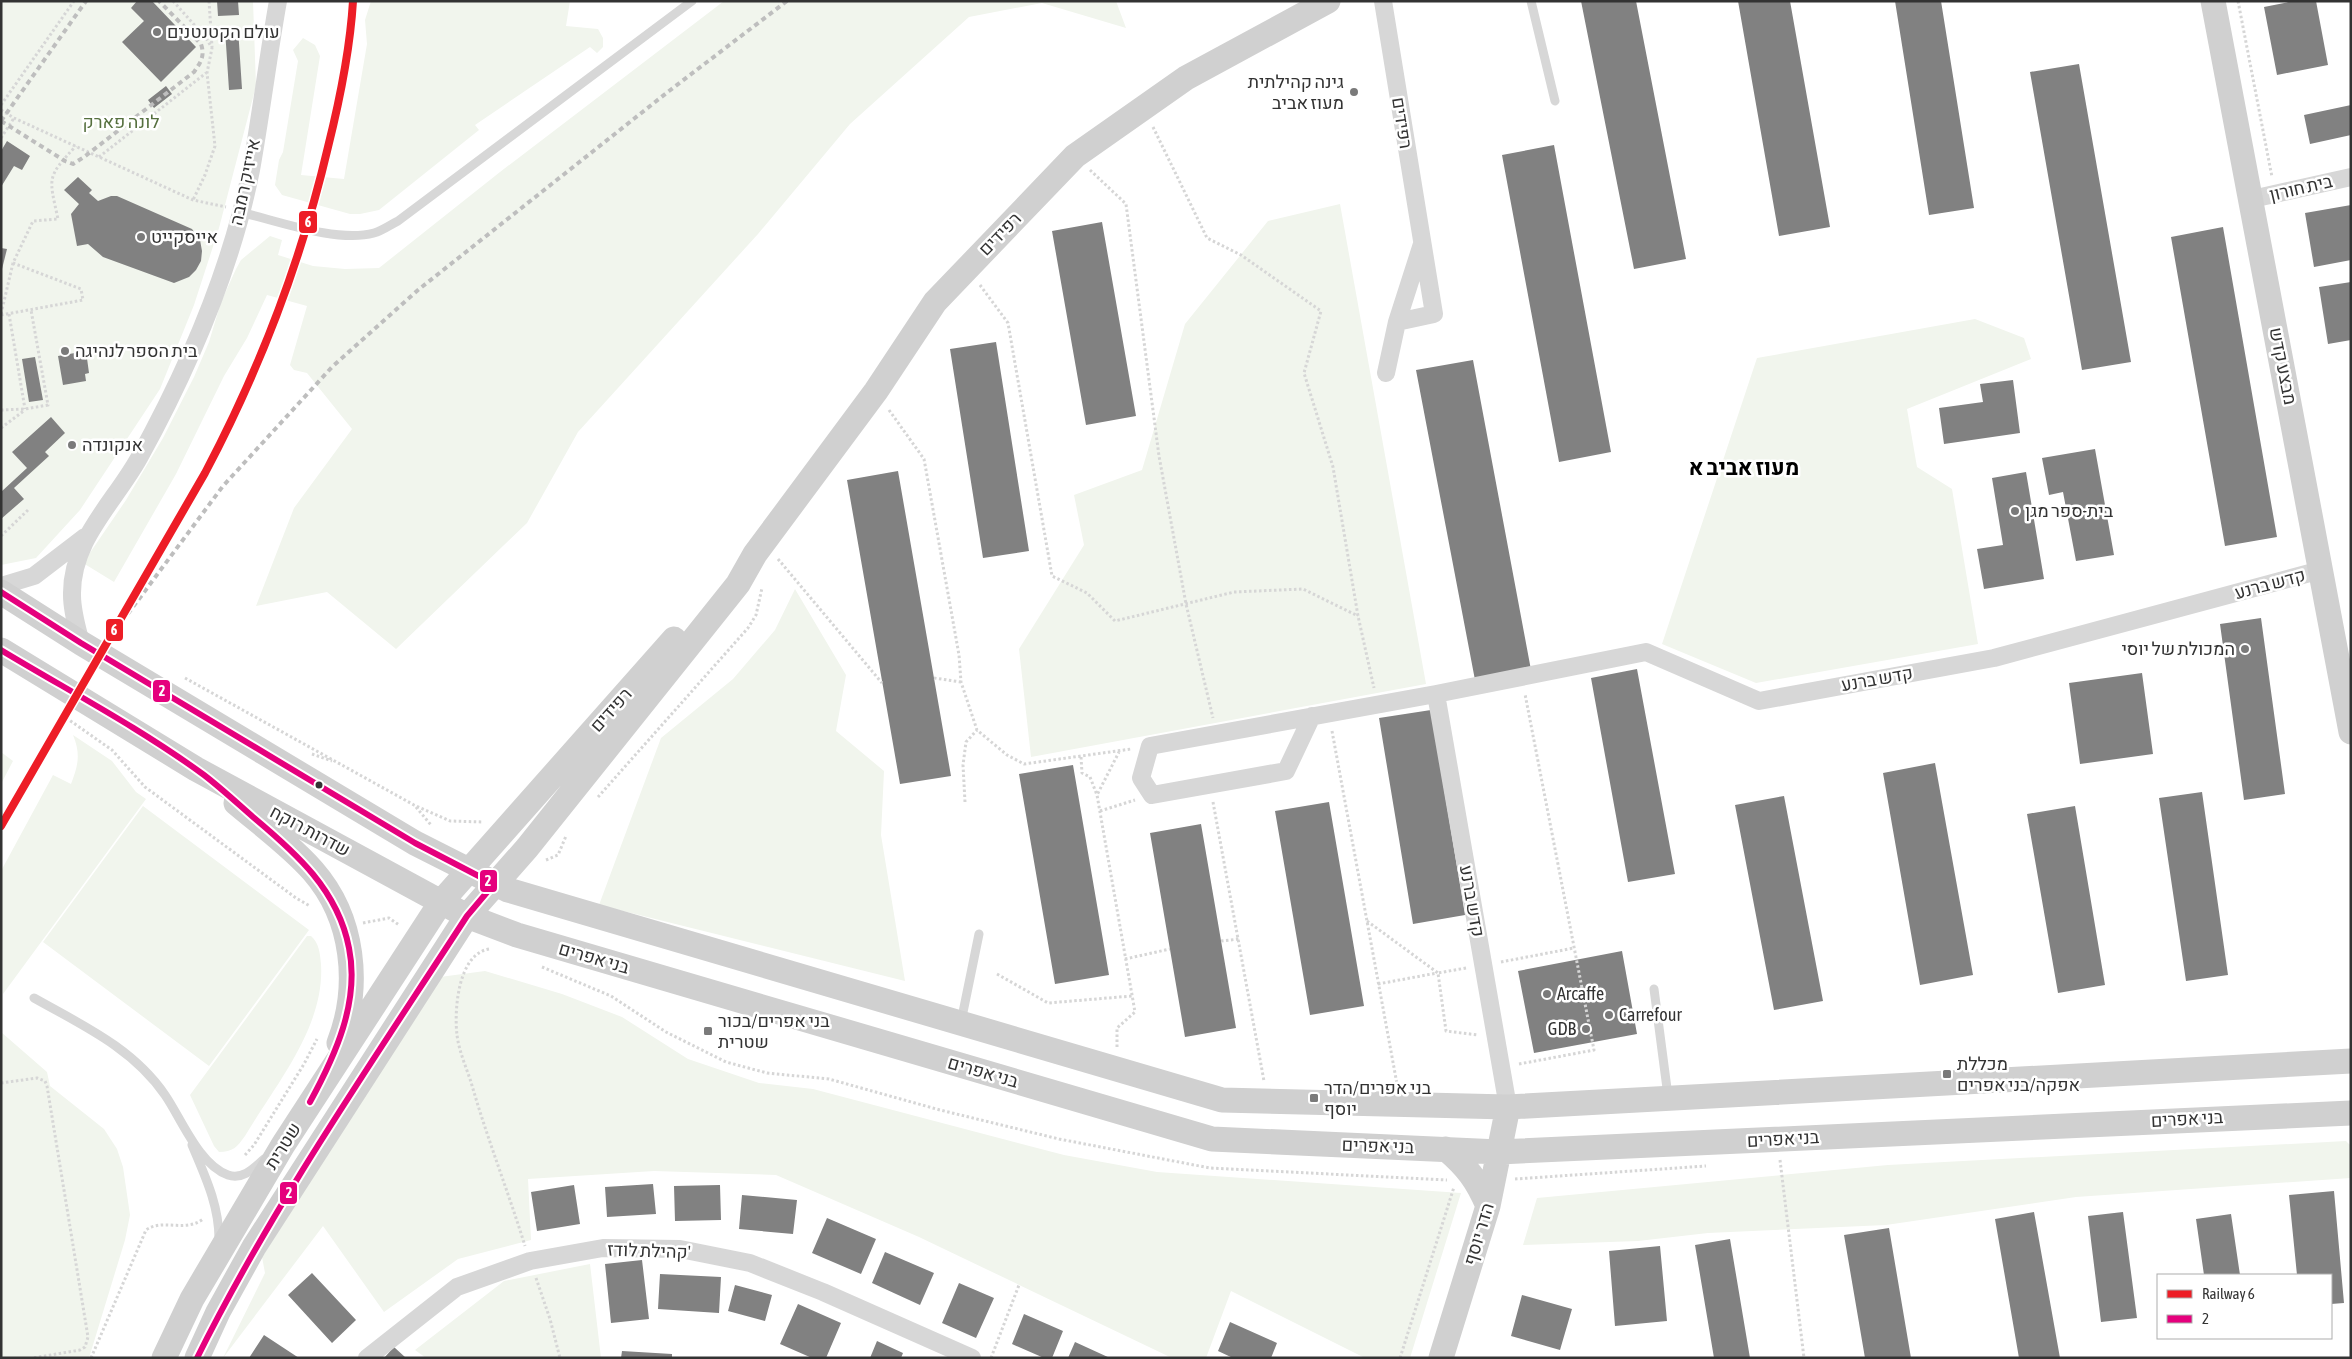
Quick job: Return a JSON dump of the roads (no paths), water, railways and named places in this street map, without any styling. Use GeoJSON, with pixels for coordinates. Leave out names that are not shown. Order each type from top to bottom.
{"type":"FeatureCollection","features":[{"type":"Feature","properties":{"kind":"main road","name":"רפידים"},"geometry":{"type":"LineString","coordinates":[[494,884],[527,848],[738,584],[763,559],[935,302],[1075,156],[1186,78],[1328,1]]}},
{"type":"Feature","properties":{"kind":"main road","name":"מבצע קדש"},"geometry":{"type":"LineString","coordinates":[[2213,1],[2252,199],[2351,732]]}},
{"type":"Feature","properties":{"kind":"main road","name":"רפידים"},"geometry":{"type":"LineString","coordinates":[[471,871],[732,574],[763,559]]}},
{"type":"Feature","properties":{"kind":"main road"},"geometry":{"type":"LineString","coordinates":[[1,592],[81,643],[415,843],[494,884],[534,899],[1222,1100],[1508,1107],[2351,1061]]}},
{"type":"Feature","properties":{"kind":"main road","name":"שדרות רוקח"},"geometry":{"type":"LineString","coordinates":[[1,650],[196,769],[441,902]]}},
{"type":"Feature","properties":{"kind":"main road"},"geometry":{"type":"LineString","coordinates":[[196,769],[313,870],[329,891],[344,927],[350,959],[349,1008],[331,1063],[311,1101]]}},
{"type":"Feature","properties":{"kind":"main road","name":"שטרית"},"geometry":{"type":"LineString","coordinates":[[164,1358],[192,1299],[283,1145],[441,902],[471,871]]}},
{"type":"Feature","properties":{"kind":"main road","name":"שטרית"},"geometry":{"type":"LineString","coordinates":[[197,1358],[218,1312],[254,1247],[468,916],[494,884]]}},
{"type":"Feature","properties":{"kind":"main road","name":"בני אפרים"},"geometry":{"type":"LineString","coordinates":[[441,902],[468,916],[517,935],[1212,1139],[1499,1152],[2344,1117]]}},
{"type":"Feature","properties":{"kind":"main road","name":"הדר יוסף"},"geometry":{"type":"LineString","coordinates":[[1440,1358],[1488,1206],[1508,1107]]}},
{"type":"Feature","properties":{"kind":"main road"},"geometry":{"type":"LineString","coordinates":[[1446,1149],[1465,1165],[1477,1182],[1488,1206]]}},
{"type":"Feature","properties":{"kind":"street","name":"אייזיק רמבה"},"geometry":{"type":"LineString","coordinates":[[81,643],[74,615],[72,595],[74,572],[85,537],[134,467],[177,386],[220,276],[232,209],[250,170],[278,1]]}},
{"type":"Feature","properties":{"kind":"street","name":"רפידים"},"geometry":{"type":"LineString","coordinates":[[1382,1],[1434,314],[1397,322]]}},
{"type":"Feature","properties":{"kind":"street","name":"בית חורון"},"geometry":{"type":"LineString","coordinates":[[2252,199],[2351,177]]}},
{"type":"Feature","properties":{"kind":"street","name":"רפידים"},"geometry":{"type":"LineString","coordinates":[[1386,373],[1397,322],[1422,244]]}},
{"type":"Feature","properties":{"kind":"street","name":"אייזיק רמבה"},"geometry":{"type":"LineString","coordinates":[[1,586],[34,576],[85,537]]}},
{"type":"Feature","properties":{"kind":"street","name":"קדש ברנע"},"geometry":{"type":"LineString","coordinates":[[1320,715],[1286,771],[1152,795],[1141,778],[1150,746],[1320,715],[1378,705],[1646,652],[1758,701],[1994,658],[2321,570]]}},
{"type":"Feature","properties":{"kind":"street","name":"קדש ברנע"},"geometry":{"type":"LineString","coordinates":[[1436,694],[1508,1107]]}},
{"type":"Feature","properties":{"kind":"street","name":"קהילת לודז'"},"geometry":{"type":"LineString","coordinates":[[367,1358],[457,1287],[530,1261],[603,1248],[680,1249],[750,1263],[972,1358]]}},
{"type":"Feature","properties":{"kind":"lane"},"geometry":{"type":"LineString","coordinates":[[232,209],[331,235],[353,236],[375,233],[398,221],[610,60],[692,1]]}},
{"type":"Feature","properties":{"kind":"lane"},"geometry":{"type":"LineString","coordinates":[[1531,1],[1555,101]]}},
{"type":"Feature","properties":{"kind":"lane"},"geometry":{"type":"LineString","coordinates":[[960,1024],[979,934]]}},
{"type":"Feature","properties":{"kind":"lane"},"geometry":{"type":"LineString","coordinates":[[1654,989],[1668,1099]]}},
{"type":"Feature","properties":{"kind":"lane"},"geometry":{"type":"LineString","coordinates":[[34,998],[105,1038],[127,1053],[156,1082],[187,1133],[217,1169],[236,1176],[247,1174],[283,1145]]}},
{"type":"Feature","properties":{"kind":"lane"},"geometry":{"type":"LineString","coordinates":[[187,1133],[216,1206],[219,1252]]}},
{"type":"Feature","properties":{"kind":"railway"},"geometry":{"type":"LineString","coordinates":[[1,121],[86,1]]}},
{"type":"Feature","properties":{"kind":"railway"},"geometry":{"type":"LineString","coordinates":[[1,121],[65,161],[73,164],[84,157],[194,72],[200,62],[203,52],[201,44],[159,1]]}},
{"type":"Feature","properties":{"kind":"railway"},"geometry":{"type":"LineString","coordinates":[[101,650],[223,486],[332,367],[418,290],[669,91],[787,1]]}},
{"type":"Feature","properties":{"kind":"rail line","name":"6"},"geometry":{"type":"LineString","coordinates":[[1,826],[205,473],[244,394],[292,273],[317,190],[344,75],[353,1]]}},
{"type":"Feature","properties":{"kind":"place","name":"עולם הקטנטנים"},"geometry":{"type":"Point","coordinates":[157,32]}},
{"type":"Feature","properties":{"kind":"place","name":"גינה קהילתית מעוז אביב"},"geometry":{"type":"Point","coordinates":[1354,92]}},
{"type":"Feature","properties":{"kind":"place","name":"אייסקייט"},"geometry":{"type":"Point","coordinates":[141,237]}},
{"type":"Feature","properties":{"kind":"place","name":"בית הספר לנהיגה"},"geometry":{"type":"Point","coordinates":[65,351]}},
{"type":"Feature","properties":{"kind":"place","name":"אנקונדה"},"geometry":{"type":"Point","coordinates":[72,445]}},
{"type":"Feature","properties":{"kind":"place","name":"בית-ספר מגן"},"geometry":{"type":"Point","coordinates":[2015,511]}},
{"type":"Feature","properties":{"kind":"place","name":"המכולת של יוסי"},"geometry":{"type":"Point","coordinates":[2245,649]}},
{"type":"Feature","properties":{"kind":"place","name":"Arcaffe"},"geometry":{"type":"Point","coordinates":[1547,994]}},
{"type":"Feature","properties":{"kind":"place","name":"Carrefour"},"geometry":{"type":"Point","coordinates":[1609,1015]}},
{"type":"Feature","properties":{"kind":"place","name":"GDB"},"geometry":{"type":"Point","coordinates":[1586,1029]}},
{"type":"Feature","properties":{"kind":"place","name":"בני אפרים/בכור שטרית"},"geometry":{"type":"Point","coordinates":[708,1031]}},
{"type":"Feature","properties":{"kind":"place","name":"מכללת אפקה/בני אפרים"},"geometry":{"type":"Point","coordinates":[1947,1074]}},
{"type":"Feature","properties":{"kind":"place","name":"בני אפרים/הדר יוסף"},"geometry":{"type":"Point","coordinates":[1314,1098]}},
{"type":"Feature","properties":{"kind":"district","name":"מעוז אביב א"},"geometry":{"type":"Point","coordinates":[1744,467]}},
{"type":"Feature","properties":{"kind":"park label","name":"לונה פארק"},"geometry":{"type":"Point","coordinates":[121,122]}}]}
